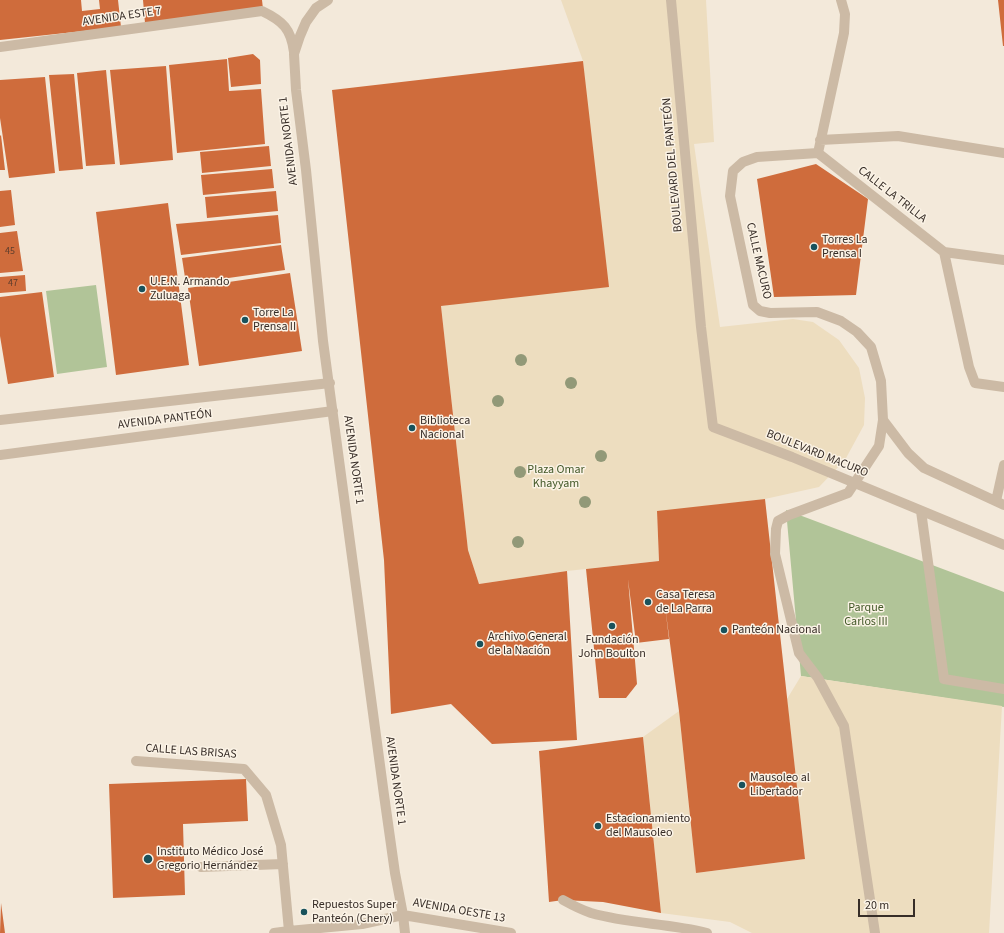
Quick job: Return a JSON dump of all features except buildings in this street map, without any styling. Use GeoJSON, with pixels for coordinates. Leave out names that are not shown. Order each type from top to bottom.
{"type":"FeatureCollection","features":[{"type":"Feature","properties":{"kind":"street","name":"AVENIDA NORTE 1"},"geometry":{"type":"LineString","coordinates":[[328,0],[316,8],[306,22],[300,36],[294,54],[296,90],[306,170],[323,341],[330,383],[384,795],[405,933]]}},
{"type":"Feature","properties":{"kind":"street","name":"BOULEVARD DEL PANTEÓN"},"geometry":{"type":"LineString","coordinates":[[671,0],[701,327]]}},
{"type":"Feature","properties":{"kind":"street"},"geometry":{"type":"LineString","coordinates":[[818,153],[844,33],[845,14],[841,0]]}},
{"type":"Feature","properties":{"kind":"street","name":"AVENIDA ESTE 7"},"geometry":{"type":"LineString","coordinates":[[0,47],[262,11],[275,17],[287,27],[293,41],[294,54]]}},
{"type":"Feature","properties":{"kind":"street"},"geometry":{"type":"LineString","coordinates":[[820,140],[898,136],[1004,153]]}},
{"type":"Feature","properties":{"kind":"street","name":"CALLE LA TRILLA"},"geometry":{"type":"LineString","coordinates":[[818,153],[944,252]]}},
{"type":"Feature","properties":{"kind":"street","name":"CALLE MACURO"},"geometry":{"type":"LineString","coordinates":[[818,153],[756,157],[743,162],[732,171],[730,196],[753,306],[760,311],[770,313],[817,312],[841,321],[857,332],[871,347],[881,381],[883,420]]}},
{"type":"Feature","properties":{"kind":"street"},"geometry":{"type":"LineString","coordinates":[[1004,260],[944,252],[969,367],[975,383],[1004,387]]}},
{"type":"Feature","properties":{"kind":"street","name":"BOULEVARD MACURO"},"geometry":{"type":"LineString","coordinates":[[701,327],[713,427],[792,457],[1004,545]]}},
{"type":"Feature","properties":{"kind":"street","name":"AVENIDA PANTEÓN"},"geometry":{"type":"LineString","coordinates":[[0,420],[330,383]]}},
{"type":"Feature","properties":{"kind":"street","name":"AVENIDA PANTEÓN"},"geometry":{"type":"LineString","coordinates":[[0,455],[333,411]]}},
{"type":"Feature","properties":{"kind":"street"},"geometry":{"type":"LineString","coordinates":[[875,933],[844,726],[818,678],[799,653],[775,554],[776,529],[778,521],[789,515],[848,493],[879,446],[883,420]]}},
{"type":"Feature","properties":{"kind":"street"},"geometry":{"type":"LineString","coordinates":[[883,420],[908,453],[924,468],[1000,503],[1004,465]]}},
{"type":"Feature","properties":{"kind":"street"},"geometry":{"type":"LineString","coordinates":[[921,511],[944,679],[1004,689]]}},
{"type":"Feature","properties":{"kind":"street","name":"CALLE LAS BRISAS"},"geometry":{"type":"LineString","coordinates":[[136,761],[244,769],[266,795],[281,845],[289,932]]}},
{"type":"Feature","properties":{"kind":"street"},"geometry":{"type":"LineString","coordinates":[[202,866],[283,864]]}},
{"type":"Feature","properties":{"kind":"street"},"geometry":{"type":"LineString","coordinates":[[563,900],[590,913],[689,928],[707,933]]}},
{"type":"Feature","properties":{"kind":"street"},"geometry":{"type":"LineString","coordinates":[[274,933],[362,924],[403,915]]}},
{"type":"Feature","properties":{"kind":"street","name":"AVENIDA OESTE 13"},"geometry":{"type":"LineString","coordinates":[[403,915],[511,933]]}},
{"type":"Feature","properties":{"kind":"green space"},"geometry":{"type":"Polygon","coordinates":[[[96,285],[107,367],[57,374],[46,291],[96,285]]]}},
{"type":"Feature","properties":{"kind":"green space","name":"Parque Carlos III"},"geometry":{"type":"Polygon","coordinates":[[[786,510],[1004,592],[1004,707],[801,676],[786,510]]]}},
{"type":"Feature","properties":{"kind":"shaded area"},"geometry":{"type":"Polygon","coordinates":[[[561,0],[706,0],[714,142],[694,144],[720,327],[793,319],[813,322],[839,340],[859,368],[865,398],[864,425],[845,460],[819,487],[765,499],[657,512],[659,561],[567,571],[479,584],[468,550],[441,306],[601,280],[583,61],[561,0]]]}},
{"type":"Feature","properties":{"kind":"shaded area"},"geometry":{"type":"Polygon","coordinates":[[[801,676],[1002,706],[989,933],[752,933],[730,922],[661,913],[643,737],[679,711],[696,873],[805,859],[787,699],[801,676]]]}},
{"type":"Feature","properties":{"kind":"place","name":"Torres La Prensa I"},"geometry":{"type":"Point","coordinates":[814,247]}},
{"type":"Feature","properties":{"kind":"place","name":"U.E.N. Armando Zuluaga"},"geometry":{"type":"Point","coordinates":[142,289]}},
{"type":"Feature","properties":{"kind":"place","name":"Torre La Prensa II"},"geometry":{"type":"Point","coordinates":[245,320]}},
{"type":"Feature","properties":{"kind":"place","name":"Biblioteca Nacional"},"geometry":{"type":"Point","coordinates":[412,428]}},
{"type":"Feature","properties":{"kind":"place","name":"Casa Teresa de La Parra"},"geometry":{"type":"Point","coordinates":[648,602]}},
{"type":"Feature","properties":{"kind":"place","name":"Fundación John Boulton"},"geometry":{"type":"Point","coordinates":[612,626]}},
{"type":"Feature","properties":{"kind":"place","name":"Panteón Nacional"},"geometry":{"type":"Point","coordinates":[724,630]}},
{"type":"Feature","properties":{"kind":"place","name":"Archivo General de la Nación"},"geometry":{"type":"Point","coordinates":[480,644]}},
{"type":"Feature","properties":{"kind":"place","name":"Mausoleo al Libertador"},"geometry":{"type":"Point","coordinates":[742,785]}},
{"type":"Feature","properties":{"kind":"place","name":"Estacionamiento del Mausoleo"},"geometry":{"type":"Point","coordinates":[598,826]}},
{"type":"Feature","properties":{"kind":"place","name":"Instituto Médico José Gregorio Hernández"},"geometry":{"type":"Point","coordinates":[148,859]}},
{"type":"Feature","properties":{"kind":"place","name":"Repuestos Super Panteón (Chery)"},"geometry":{"type":"Point","coordinates":[304,912]}},
{"type":"Feature","properties":{"kind":"park label","name":"Plaza Omar Khayyam"},"geometry":{"type":"Point","coordinates":[556,477]}}]}
